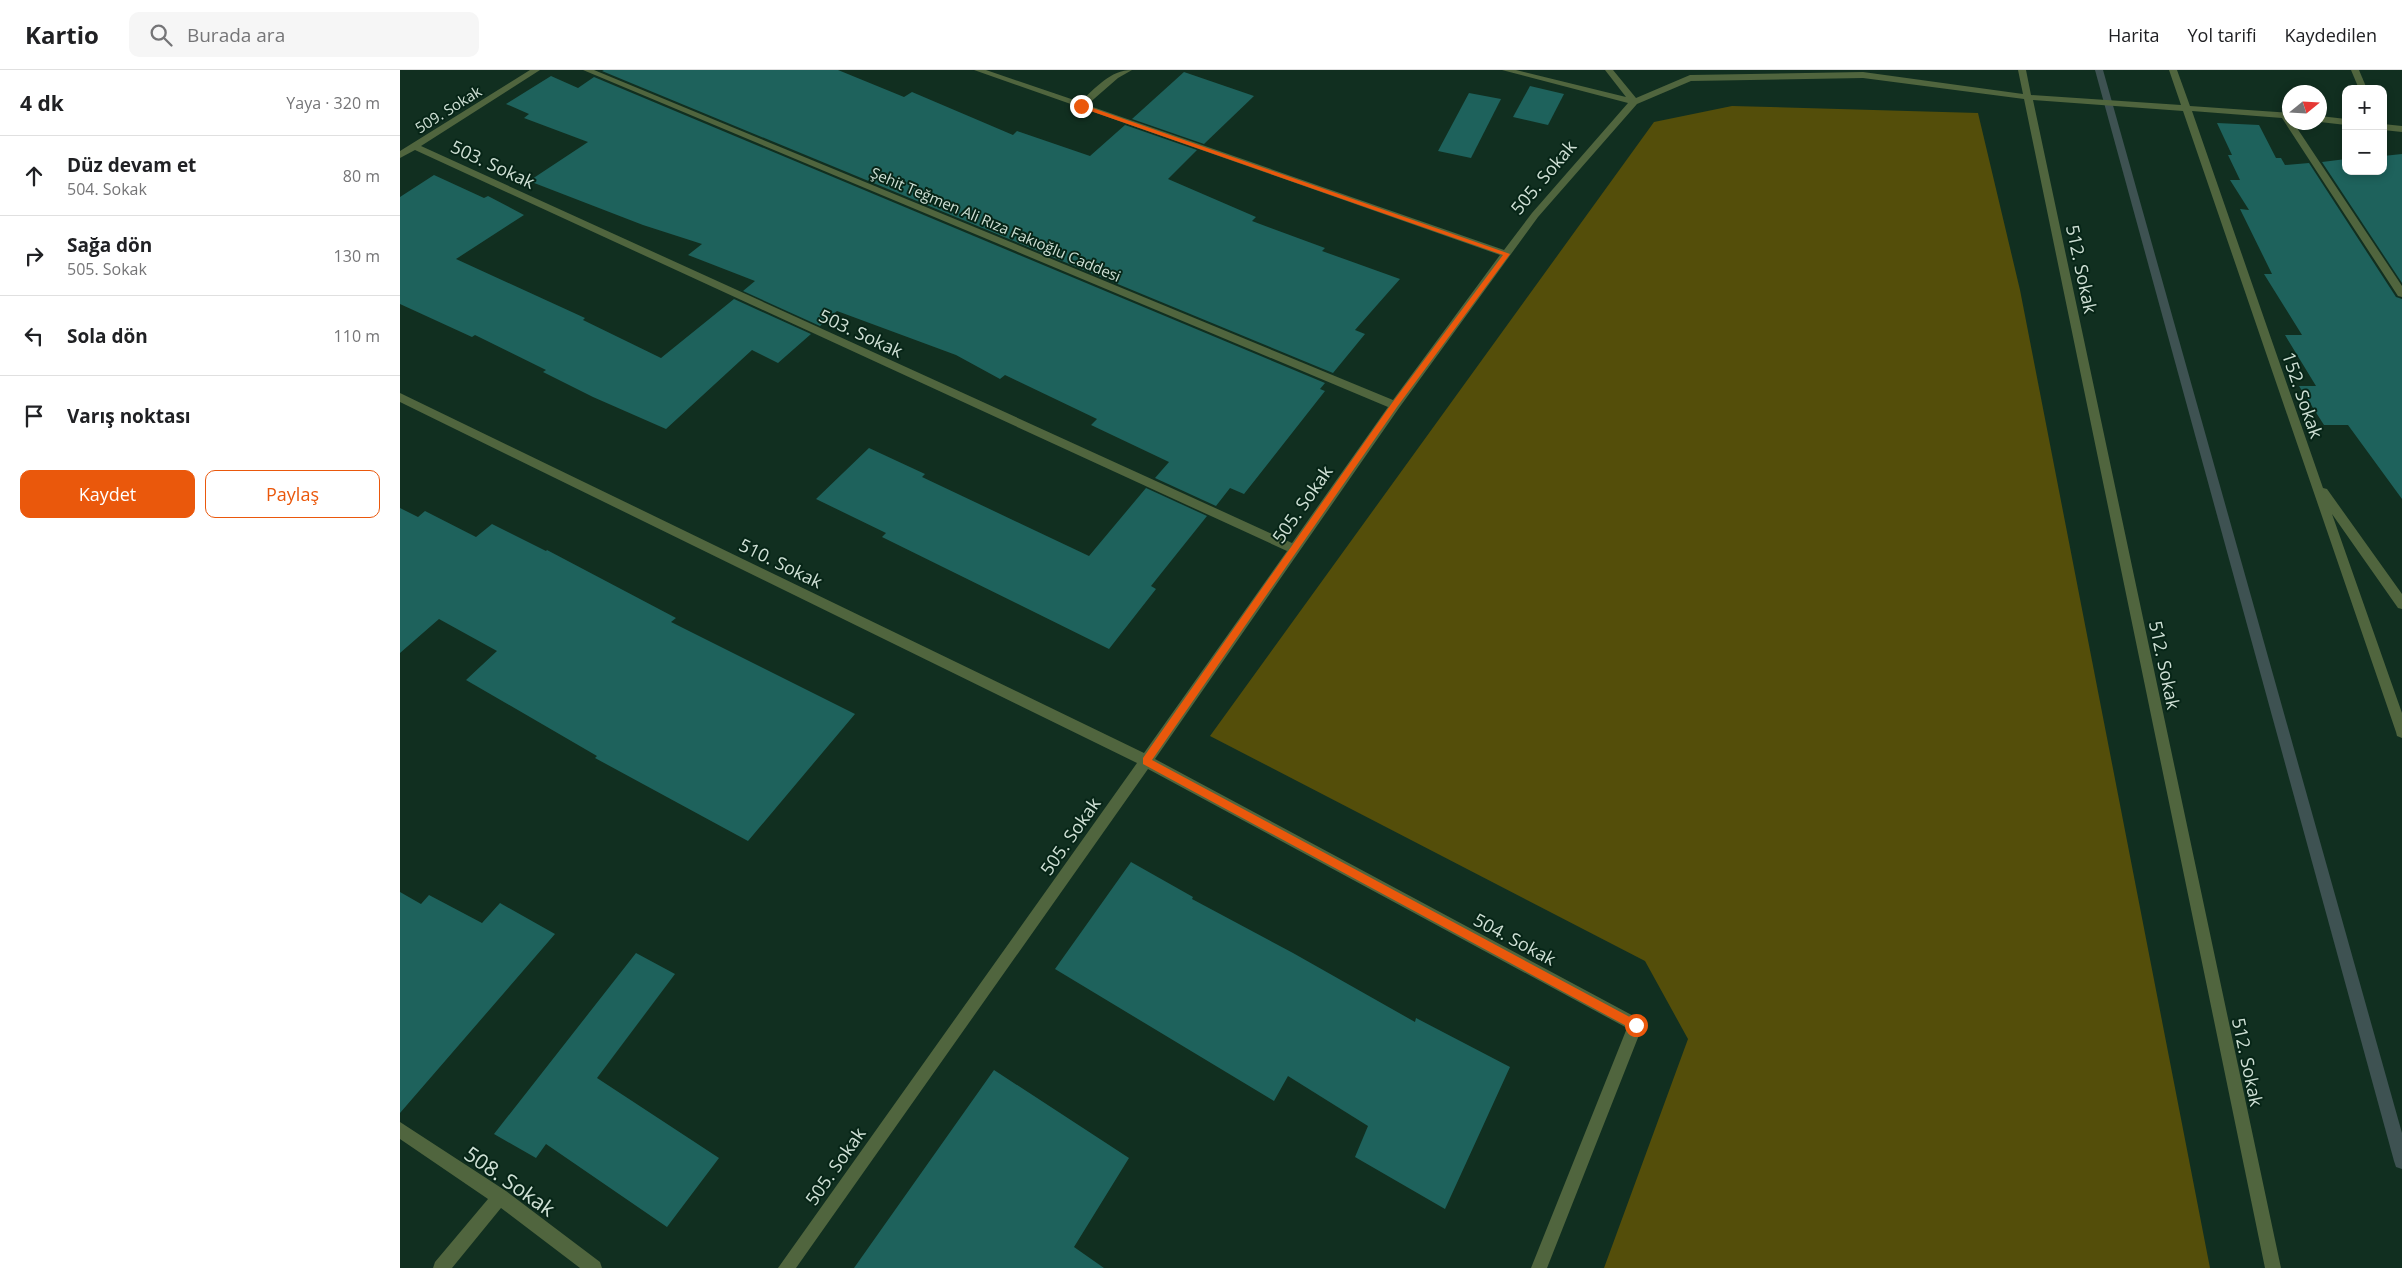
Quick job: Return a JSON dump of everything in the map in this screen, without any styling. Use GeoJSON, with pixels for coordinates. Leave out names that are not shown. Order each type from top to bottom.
{"type":"FeatureCollection","features":[{"type":"Feature","properties":{"kind":"street","name":"509. Sokak"},"geometry":{"type":"LineString","coordinates":[[400,155],[536,70]]}},
{"type":"Feature","properties":{"kind":"street","name":"Şehit Teğmen Ali Rıza Fakıoğlu Caddesi"},"geometry":{"type":"LineString","coordinates":[[587,70],[1395,405]]}},
{"type":"Feature","properties":{"kind":"street"},"geometry":{"type":"LineString","coordinates":[[978,70],[1507,254]]}},
{"type":"Feature","properties":{"kind":"street"},"geometry":{"type":"LineString","coordinates":[[1081,106],[1115,76],[1128,70]]}},
{"type":"Feature","properties":{"kind":"street"},"geometry":{"type":"LineString","coordinates":[[1506,70],[1634,102]]}},
{"type":"Feature","properties":{"kind":"street"},"geometry":{"type":"LineString","coordinates":[[1609,70],[1634,102]]}},
{"type":"Feature","properties":{"kind":"street","name":"512. Sokak"},"geometry":{"type":"LineString","coordinates":[[2022,70],[2273,1268]]}},
{"type":"Feature","properties":{"kind":"street","name":"152. Sokak"},"geometry":{"type":"LineString","coordinates":[[2173,70],[2184,108],[2402,732]]}},
{"type":"Feature","properties":{"kind":"street"},"geometry":{"type":"LineString","coordinates":[[2355,70],[2361,85]]}},
{"type":"Feature","properties":{"kind":"street","name":"505. Sokak"},"geometry":{"type":"LineString","coordinates":[[786,1268],[1146,761],[1395,405],[1534,215],[1634,102],[1690,78],[1812,73],[1882,74],[2028,98],[2282,115]]}},
{"type":"Feature","properties":{"kind":"street"},"geometry":{"type":"LineString","coordinates":[[2327,120],[2342,122]]}},
{"type":"Feature","properties":{"kind":"street"},"geometry":{"type":"LineString","coordinates":[[2387,127],[2402,129]]}},
{"type":"Feature","properties":{"kind":"street"},"geometry":{"type":"LineString","coordinates":[[2297,130],[2402,294]]}},
{"type":"Feature","properties":{"kind":"street","name":"503. Sokak"},"geometry":{"type":"LineString","coordinates":[[414,146],[1294,549]]}},
{"type":"Feature","properties":{"kind":"street","name":"510. Sokak"},"geometry":{"type":"LineString","coordinates":[[400,397],[1146,761]]}},
{"type":"Feature","properties":{"kind":"street"},"geometry":{"type":"LineString","coordinates":[[2314,480],[2402,604]]}},
{"type":"Feature","properties":{"kind":"street","name":"504. Sokak"},"geometry":{"type":"LineString","coordinates":[[1146,761],[1636,1025],[1539,1268]]}},
{"type":"Feature","properties":{"kind":"street","name":"508. Sokak"},"geometry":{"type":"LineString","coordinates":[[400,1130],[500,1197],[594,1268]]}},
{"type":"Feature","properties":{"kind":"street"},"geometry":{"type":"LineString","coordinates":[[441,1268],[500,1197]]}},
{"type":"Feature","properties":{"kind":"shaded area"},"geometry":{"type":"Polygon","coordinates":[[[1732,106],[1978,113],[2020,290],[2210,1268],[1604,1268],[1688,1039],[1645,961],[1210,736],[1654,122],[1732,106]]]}},
{"type":"Feature","properties":{"kind":"building"},"geometry":{"type":"Polygon","coordinates":[[[838,70],[904,97],[912,92],[1013,135],[1017,131],[1090,156],[1125,125],[1197,150],[1168,179],[1256,217],[1252,221],[1325,248],[1322,251],[1400,279],[1355,330],[1365,334],[1333,373],[602,71],[838,70]]]}},
{"type":"Feature","properties":{"kind":"building"},"geometry":{"type":"Polygon","coordinates":[[[1184,72],[1254,96],[1204,144],[1132,119],[1184,72]]]}},
{"type":"Feature","properties":{"kind":"building"},"geometry":{"type":"Polygon","coordinates":[[[551,76],[578,88],[594,77],[1325,383],[1320,389],[1325,391],[1244,494],[1230,488],[1216,506],[1155,478],[1169,462],[1091,425],[1097,419],[1005,375],[1000,379],[956,355],[837,311],[820,326],[743,291],[755,281],[688,255],[702,244],[643,225],[529,181],[588,142],[524,118],[529,114],[506,104],[551,76]]]}},
{"type":"Feature","properties":{"kind":"building"},"geometry":{"type":"Polygon","coordinates":[[[1530,86],[1564,94],[1548,125],[1513,117],[1530,86]]]}},
{"type":"Feature","properties":{"kind":"building"},"geometry":{"type":"Polygon","coordinates":[[[1469,93],[1501,99],[1471,158],[1438,151],[1469,93]]]}},
{"type":"Feature","properties":{"kind":"building"},"geometry":{"type":"Polygon","coordinates":[[[2217,123],[2259,125],[2276,158],[2281,158],[2285,165],[2309,163],[2396,297],[2402,299],[2402,499],[2348,425],[2324,425],[2299,386],[2316,386],[2285,335],[2302,335],[2264,274],[2272,274],[2240,209],[2249,210],[2230,180],[2240,180],[2228,155],[2232,155],[2217,123]]]}},
{"type":"Feature","properties":{"kind":"building"},"geometry":{"type":"Polygon","coordinates":[[[2402,154],[2402,283],[2322,162],[2342,160],[2342,175],[2387,175],[2387,156],[2402,154]]]}},
{"type":"Feature","properties":{"kind":"building"},"geometry":{"type":"Polygon","coordinates":[[[434,175],[484,198],[488,196],[524,215],[456,259],[585,318],[583,320],[661,358],[734,299],[811,334],[778,363],[752,350],[666,429],[593,397],[543,372],[546,370],[475,335],[472,337],[400,304],[400,197],[434,175]]]}},
{"type":"Feature","properties":{"kind":"building"},"geometry":{"type":"Polygon","coordinates":[[[869,448],[925,474],[922,477],[1089,556],[1146,488],[1207,516],[1151,586],[1156,589],[1109,649],[882,537],[886,533],[816,499],[869,448]]]}},
{"type":"Feature","properties":{"kind":"building"},"geometry":{"type":"Polygon","coordinates":[[[400,508],[418,517],[425,511],[476,537],[492,524],[547,550],[676,618],[671,622],[855,714],[748,841],[595,758],[597,756],[466,680],[497,651],[439,619],[400,653],[400,508]]]}},
{"type":"Feature","properties":{"kind":"building"},"geometry":{"type":"Polygon","coordinates":[[[1131,862],[1193,897],[1192,899],[1415,1022],[1416,1018],[1510,1067],[1445,1209],[1355,1157],[1368,1126],[1288,1076],[1274,1101],[1055,969],[1131,862]]]}},
{"type":"Feature","properties":{"kind":"building"},"geometry":{"type":"Polygon","coordinates":[[[400,892],[421,904],[429,895],[482,923],[500,903],[555,934],[400,1113],[400,892]]]}},
{"type":"Feature","properties":{"kind":"building"},"geometry":{"type":"Polygon","coordinates":[[[636,953],[675,974],[597,1078],[719,1158],[667,1227],[546,1144],[536,1158],[494,1134],[636,953]]]}},
{"type":"Feature","properties":{"kind":"building"},"geometry":{"type":"Polygon","coordinates":[[[994,1070],[1129,1158],[1074,1247],[1104,1268],[854,1268],[994,1070]]]}},
{"type":"Feature","properties":{"kind":"waterway"},"geometry":{"type":"LineString","coordinates":[[2099,70],[2402,1161]]}},
{"type":"Feature","properties":{"kind":"route"},"geometry":{"type":"LineString","coordinates":[[1081,106],[1507,254],[1395,405],[1146,761],[1636,1025]]}}]}
